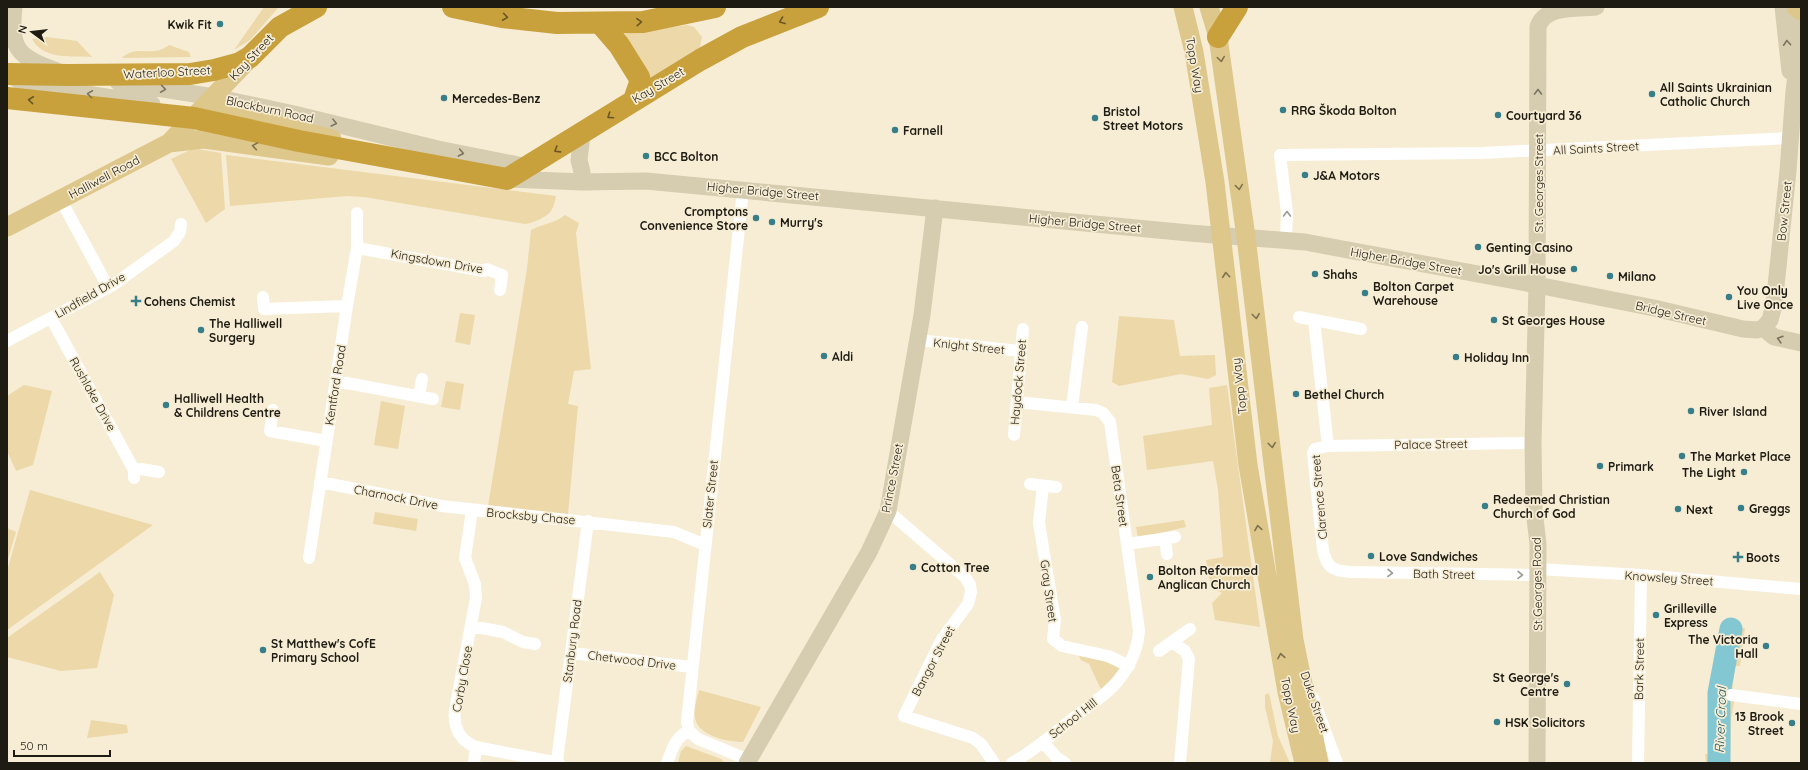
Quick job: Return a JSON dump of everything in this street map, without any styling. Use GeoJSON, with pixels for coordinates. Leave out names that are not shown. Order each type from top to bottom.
{"type":"FeatureCollection","features":[{"type":"Feature","properties":{"kind":"highway","name":"Kay Street"},"geometry":{"type":"LineString","coordinates":[[259,49],[280,27],[316,7]]}},
{"type":"Feature","properties":{"kind":"highway"},"geometry":{"type":"LineString","coordinates":[[453,7],[502,17],[557,23],[643,22],[715,7]]}},
{"type":"Feature","properties":{"kind":"highway","name":"Kay Street"},"geometry":{"type":"LineString","coordinates":[[497,178],[528,167],[634,100],[700,60],[742,37],[818,7]]}},
{"type":"Feature","properties":{"kind":"highway"},"geometry":{"type":"LineString","coordinates":[[1218,37],[1237,7]]}},
{"type":"Feature","properties":{"kind":"highway"},"geometry":{"type":"LineString","coordinates":[[600,23],[619,45],[639,77],[640,83],[634,100]]}},
{"type":"Feature","properties":{"kind":"highway","name":"Waterloo Street"},"geometry":{"type":"LineString","coordinates":[[69,75],[190,74],[214,70],[240,63],[259,49]]}},
{"type":"Feature","properties":{"kind":"highway","name":"Blackburn Road"},"geometry":{"type":"LineString","coordinates":[[7,73],[69,75]]}},
{"type":"Feature","properties":{"kind":"highway","name":"Blackburn Road"},"geometry":{"type":"LineString","coordinates":[[7,98],[188,117],[299,142],[385,156],[497,178]]}},
{"type":"Feature","properties":{"kind":"main road"},"geometry":{"type":"LineString","coordinates":[[14,7],[12,35],[19,49],[29,60],[36,64],[69,75]]}},
{"type":"Feature","properties":{"kind":"main road"},"geometry":{"type":"LineString","coordinates":[[280,27],[297,7]]}},
{"type":"Feature","properties":{"kind":"main road","name":"Topp Way"},"geometry":{"type":"LineString","coordinates":[[1183,7],[1194,52],[1208,135],[1222,235],[1248,465],[1287,692],[1304,763]]}},
{"type":"Feature","properties":{"kind":"main road","name":"Topp Way"},"geometry":{"type":"LineString","coordinates":[[1209,7],[1218,37],[1246,237],[1294,640],[1319,763]]}},
{"type":"Feature","properties":{"kind":"main road","name":"St. Georges Street"},"geometry":{"type":"LineString","coordinates":[[1537,285],[1538,36],[1540,22],[1549,12],[1596,7]]}},
{"type":"Feature","properties":{"kind":"main road"},"geometry":{"type":"LineString","coordinates":[[1792,10],[1801,11]]}},
{"type":"Feature","properties":{"kind":"main road","name":"Bow Street"},"geometry":{"type":"LineString","coordinates":[[1763,328],[1770,320],[1774,305],[1796,99],[1800,51],[1799,30],[1792,10]]}},
{"type":"Feature","properties":{"kind":"main road","name":"Bow Street"},"geometry":{"type":"LineString","coordinates":[[1792,10],[1788,62],[1796,99]]}},
{"type":"Feature","properties":{"kind":"main road","name":"Kay Street"},"geometry":{"type":"LineString","coordinates":[[188,117],[214,97],[259,49]]}},
{"type":"Feature","properties":{"kind":"main road","name":"Blackburn Road"},"geometry":{"type":"LineString","coordinates":[[7,73],[20,82],[34,86],[144,102],[188,117]]}},
{"type":"Feature","properties":{"kind":"main road","name":"Blackburn Road"},"geometry":{"type":"LineString","coordinates":[[69,75],[214,97],[294,114],[438,149],[528,167]]}},
{"type":"Feature","properties":{"kind":"main road"},"geometry":{"type":"LineString","coordinates":[[214,97],[217,105],[232,113],[312,132],[385,156]]}},
{"type":"Feature","properties":{"kind":"main road","name":"Halliwell Road"},"geometry":{"type":"LineString","coordinates":[[7,228],[169,143],[188,117]]}},
{"type":"Feature","properties":{"kind":"main road"},"geometry":{"type":"LineString","coordinates":[[582,134],[579,160],[582,172]]}},
{"type":"Feature","properties":{"kind":"main road"},"geometry":{"type":"LineString","coordinates":[[169,143],[196,139],[229,142],[497,178]]}},
{"type":"Feature","properties":{"kind":"main road","name":"Higher Bridge Street"},"geometry":{"type":"LineString","coordinates":[[528,167],[582,172],[630,180],[1286,240],[1537,285]]}},
{"type":"Feature","properties":{"kind":"main road","name":"Higher Bridge Street"},"geometry":{"type":"LineString","coordinates":[[497,178],[595,182],[630,180]]}},
{"type":"Feature","properties":{"kind":"main road","name":"Prince Street"},"geometry":{"type":"LineString","coordinates":[[748,762],[869,552],[888,511],[918,340],[935,208]]}},
{"type":"Feature","properties":{"kind":"main road","name":"Bridge Street"},"geometry":{"type":"LineString","coordinates":[[1537,285],[1654,308],[1743,329],[1757,330],[1763,328]]}},
{"type":"Feature","properties":{"kind":"main road","name":"St Georges Road"},"geometry":{"type":"LineString","coordinates":[[1537,285],[1534,443],[1538,572],[1537,763]]}},
{"type":"Feature","properties":{"kind":"main road"},"geometry":{"type":"LineString","coordinates":[[1763,328],[1774,337],[1801,343]]}},
{"type":"Feature","properties":{"kind":"street","name":"All Saints Street"},"geometry":{"type":"LineString","coordinates":[[1286,240],[1287,212],[1280,156],[1538,150],[1791,138]]}},
{"type":"Feature","properties":{"kind":"street","name":"Slater Street"},"geometry":{"type":"LineString","coordinates":[[689,731],[688,712],[692,667],[743,190]]}},
{"type":"Feature","properties":{"kind":"street"},"geometry":{"type":"LineString","coordinates":[[61,200],[108,287]]}},
{"type":"Feature","properties":{"kind":"street","name":"Kentford Road"},"geometry":{"type":"LineString","coordinates":[[309,558],[346,306],[357,248],[357,213]]}},
{"type":"Feature","properties":{"kind":"street","name":"Lindfield Drive"},"geometry":{"type":"LineString","coordinates":[[7,341],[108,287],[174,241],[180,232],[181,224]]}},
{"type":"Feature","properties":{"kind":"street","name":"Kingsdown Drive"},"geometry":{"type":"LineString","coordinates":[[357,248],[484,271],[487,270],[502,275],[500,290]]}},
{"type":"Feature","properties":{"kind":"street"},"geometry":{"type":"LineString","coordinates":[[263,297],[264,309],[346,306]]}},
{"type":"Feature","properties":{"kind":"street"},"geometry":{"type":"LineString","coordinates":[[1299,317],[1361,329]]}},
{"type":"Feature","properties":{"kind":"street","name":"Rushlake Drive"},"geometry":{"type":"LineString","coordinates":[[51,318],[134,474],[141,469],[159,472]]}},
{"type":"Feature","properties":{"kind":"street","name":"Clarence Street"},"geometry":{"type":"LineString","coordinates":[[1314,320],[1328,446],[1315,449],[1313,452],[1323,550],[1329,566],[1335,569],[1351,572]]}},
{"type":"Feature","properties":{"kind":"street"},"geometry":{"type":"LineString","coordinates":[[1072,407],[1082,327]]}},
{"type":"Feature","properties":{"kind":"street","name":"Haydock Street"},"geometry":{"type":"LineString","coordinates":[[1014,435],[1023,329]]}},
{"type":"Feature","properties":{"kind":"street","name":"Knight Street"},"geometry":{"type":"LineString","coordinates":[[918,340],[1021,351]]}},
{"type":"Feature","properties":{"kind":"street"},"geometry":{"type":"LineString","coordinates":[[419,396],[422,379]]}},
{"type":"Feature","properties":{"kind":"street"},"geometry":{"type":"LineString","coordinates":[[336,381],[433,399]]}},
{"type":"Feature","properties":{"kind":"street","name":"Beta Street"},"geometry":{"type":"LineString","coordinates":[[1017,402],[1072,407],[1103,412],[1110,422],[1140,630],[1135,651],[1129,666]]}},
{"type":"Feature","properties":{"kind":"street"},"geometry":{"type":"LineString","coordinates":[[273,410],[270,431],[326,441]]}},
{"type":"Feature","properties":{"kind":"street","name":"Palace Street"},"geometry":{"type":"LineString","coordinates":[[1328,446],[1534,443]]}},
{"type":"Feature","properties":{"kind":"street","name":"Charnock Drive"},"geometry":{"type":"LineString","coordinates":[[320,482],[472,510]]}},
{"type":"Feature","properties":{"kind":"street"},"geometry":{"type":"LineString","coordinates":[[1030,484],[1056,487]]}},
{"type":"Feature","properties":{"kind":"street","name":"Gray Street"},"geometry":{"type":"LineString","coordinates":[[1043,486],[1040,523],[1055,620],[1053,638],[1062,646],[1108,656],[1129,666]]}},
{"type":"Feature","properties":{"kind":"street","name":"Brocksby Chase"},"geometry":{"type":"LineString","coordinates":[[472,626],[475,590],[465,558],[472,510],[588,521],[674,532],[705,545]]}},
{"type":"Feature","properties":{"kind":"street","name":"Bangor Street"},"geometry":{"type":"LineString","coordinates":[[888,511],[965,577],[970,585],[971,592],[968,604],[942,639],[904,716],[973,738],[981,744],[994,763]]}},
{"type":"Feature","properties":{"kind":"street","name":"Stanbury Road"},"geometry":{"type":"LineString","coordinates":[[558,762],[588,521]]}},
{"type":"Feature","properties":{"kind":"street"},"geometry":{"type":"LineString","coordinates":[[1127,544],[1170,538],[1167,554]]}},
{"type":"Feature","properties":{"kind":"street","name":"Bath Street"},"geometry":{"type":"LineString","coordinates":[[1351,572],[1538,572]]}},
{"type":"Feature","properties":{"kind":"street","name":"Knowsley Street"},"geometry":{"type":"LineString","coordinates":[[1538,572],[1641,575],[1801,589]]}},
{"type":"Feature","properties":{"kind":"street","name":"Bark Street"},"geometry":{"type":"LineString","coordinates":[[1638,763],[1641,575]]}},
{"type":"Feature","properties":{"kind":"street"},"geometry":{"type":"LineString","coordinates":[[472,626],[503,632],[523,642],[535,644]]}},
{"type":"Feature","properties":{"kind":"street","name":"Corby Close"},"geometry":{"type":"LineString","coordinates":[[472,626],[454,718],[456,726],[464,740],[476,747],[558,762]]}},
{"type":"Feature","properties":{"kind":"street"},"geometry":{"type":"LineString","coordinates":[[1159,651],[1190,629]]}},
{"type":"Feature","properties":{"kind":"street","name":"Duke Street"},"geometry":{"type":"LineString","coordinates":[[1294,640],[1337,763]]}},
{"type":"Feature","properties":{"kind":"street"},"geometry":{"type":"LineString","coordinates":[[1172,642],[1185,651],[1188,659],[1180,763]]}},
{"type":"Feature","properties":{"kind":"street","name":"Chetwood Drive"},"geometry":{"type":"LineString","coordinates":[[571,652],[692,667]]}},
{"type":"Feature","properties":{"kind":"street","name":"School Hill"},"geometry":{"type":"LineString","coordinates":[[1012,763],[1042,742],[1109,690],[1129,666]]}},
{"type":"Feature","properties":{"kind":"street"},"geometry":{"type":"LineString","coordinates":[[1731,695],[1801,704]]}},
{"type":"Feature","properties":{"kind":"street"},"geometry":{"type":"LineString","coordinates":[[667,763],[676,741],[682,734],[689,731],[704,742],[748,762]]}},
{"type":"Feature","properties":{"kind":"street"},"geometry":{"type":"LineString","coordinates":[[1042,742],[1056,757],[1065,763]]}},
{"type":"Feature","properties":{"kind":"street"},"geometry":{"type":"LineString","coordinates":[[474,763],[476,747]]}},
{"type":"Feature","properties":{"kind":"shaded area"},"geometry":{"type":"Polygon","coordinates":[[[264,7],[279,7],[250,40],[234,50],[264,7]]]}},
{"type":"Feature","properties":{"kind":"shaded area"},"geometry":{"type":"Polygon","coordinates":[[[687,25],[694,27],[702,37],[700,47],[647,82],[623,34],[687,25]]]}},
{"type":"Feature","properties":{"kind":"shaded area"},"geometry":{"type":"Polygon","coordinates":[[[47,37],[77,41],[92,57],[59,56],[51,54],[43,51],[32,39],[47,37]]]}},
{"type":"Feature","properties":{"kind":"shaded area"},"geometry":{"type":"Polygon","coordinates":[[[169,45],[189,52],[191,57],[122,58],[133,52],[156,51],[169,45]]]}},
{"type":"Feature","properties":{"kind":"shaded area"},"geometry":{"type":"Polygon","coordinates":[[[197,149],[221,153],[225,209],[206,223],[171,159],[190,150],[197,149]]]}},
{"type":"Feature","properties":{"kind":"shaded area"},"geometry":{"type":"Polygon","coordinates":[[[226,155],[556,196],[553,208],[549,213],[540,219],[525,224],[364,197],[347,196],[230,206],[226,155]]]}},
{"type":"Feature","properties":{"kind":"shaded area"},"geometry":{"type":"Polygon","coordinates":[[[565,215],[579,223],[576,233],[591,369],[574,371],[568,404],[578,406],[568,514],[488,506],[527,269],[531,230],[557,220],[565,215]]]}},
{"type":"Feature","properties":{"kind":"shaded area"},"geometry":{"type":"Polygon","coordinates":[[[460,313],[475,315],[470,345],[455,342],[460,313]]]}},
{"type":"Feature","properties":{"kind":"shaded area"},"geometry":{"type":"Polygon","coordinates":[[[1119,316],[1174,320],[1180,356],[1215,355],[1216,375],[1208,379],[1181,374],[1119,386],[1112,382],[1119,316]]]}},
{"type":"Feature","properties":{"kind":"shaded area"},"geometry":{"type":"Polygon","coordinates":[[[446,381],[464,384],[460,410],[441,407],[446,381]]]}},
{"type":"Feature","properties":{"kind":"shaded area"},"geometry":{"type":"Polygon","coordinates":[[[24,385],[52,391],[33,465],[16,471],[7,451],[7,396],[24,385]]]}},
{"type":"Feature","properties":{"kind":"shaded area"},"geometry":{"type":"Polygon","coordinates":[[[1227,385],[1260,627],[1215,620],[1212,603],[1222,593],[1211,588],[1206,560],[1223,557],[1218,490],[1213,461],[1147,470],[1143,436],[1212,425],[1209,388],[1227,385]]]}},
{"type":"Feature","properties":{"kind":"shaded area"},"geometry":{"type":"Polygon","coordinates":[[[381,401],[405,406],[398,449],[374,445],[381,401]]]}},
{"type":"Feature","properties":{"kind":"shaded area"},"geometry":{"type":"Polygon","coordinates":[[[30,490],[153,525],[7,630],[7,571],[30,490]]]}},
{"type":"Feature","properties":{"kind":"shaded area"},"geometry":{"type":"Polygon","coordinates":[[[375,512],[418,519],[416,531],[373,524],[375,512]]]}},
{"type":"Feature","properties":{"kind":"shaded area"},"geometry":{"type":"Polygon","coordinates":[[[1184,520],[1186,527],[1138,538],[1136,527],[1184,520]]]}},
{"type":"Feature","properties":{"kind":"shaded area"},"geometry":{"type":"Polygon","coordinates":[[[7,528],[16,532],[7,562],[7,528]]]}},
{"type":"Feature","properties":{"kind":"shaded area"},"geometry":{"type":"Polygon","coordinates":[[[100,572],[114,595],[97,668],[61,671],[7,657],[7,638],[100,572]]]}},
{"type":"Feature","properties":{"kind":"shaded area"},"geometry":{"type":"Polygon","coordinates":[[[1723,625],[1745,628],[1740,666],[1735,666],[1732,693],[1735,697],[1731,719],[1730,763],[1706,763],[1705,754],[1708,754],[1710,695],[1723,625]]]}},
{"type":"Feature","properties":{"kind":"shaded area"},"geometry":{"type":"Polygon","coordinates":[[[1079,656],[1129,666],[1103,694],[1089,664],[1081,660],[1079,656]]]}},
{"type":"Feature","properties":{"kind":"shaded area"},"geometry":{"type":"Polygon","coordinates":[[[699,690],[761,707],[743,742],[730,741],[714,737],[708,734],[697,724],[694,712],[699,690]]]}},
{"type":"Feature","properties":{"kind":"shaded area"},"geometry":{"type":"Polygon","coordinates":[[[1269,693],[1278,736],[1290,763],[1270,763],[1273,741],[1265,707],[1265,695],[1269,693]]]}},
{"type":"Feature","properties":{"kind":"shaded area"},"geometry":{"type":"Polygon","coordinates":[[[91,720],[127,725],[128,733],[87,738],[91,720]]]}},
{"type":"Feature","properties":{"kind":"shaded area"},"geometry":{"type":"Polygon","coordinates":[[[686,746],[721,759],[725,763],[678,763],[681,751],[686,746]]]}},
{"type":"Feature","properties":{"kind":"waterway","name":"River Croal"},"geometry":{"type":"LineString","coordinates":[[1719,763],[1719,693],[1731,629]]}},
{"type":"Feature","properties":{"kind":"place","name":"Kwik Fit"},"geometry":{"type":"Point","coordinates":[220,24]}},
{"type":"Feature","properties":{"kind":"place","name":"All Saints Ukrainian Catholic Church"},"geometry":{"type":"Point","coordinates":[1652,94]}},
{"type":"Feature","properties":{"kind":"place","name":"Mercedes-Benz"},"geometry":{"type":"Point","coordinates":[444,98]}},
{"type":"Feature","properties":{"kind":"place","name":"RRG Škoda Bolton"},"geometry":{"type":"Point","coordinates":[1283,110]}},
{"type":"Feature","properties":{"kind":"place","name":"Courtyard 36"},"geometry":{"type":"Point","coordinates":[1498,115]}},
{"type":"Feature","properties":{"kind":"place","name":"Bristol Street Motors"},"geometry":{"type":"Point","coordinates":[1095,118]}},
{"type":"Feature","properties":{"kind":"place","name":"Farnell"},"geometry":{"type":"Point","coordinates":[895,130]}},
{"type":"Feature","properties":{"kind":"place","name":"BCC Bolton"},"geometry":{"type":"Point","coordinates":[646,156]}},
{"type":"Feature","properties":{"kind":"place","name":"J&A Motors"},"geometry":{"type":"Point","coordinates":[1305,175]}},
{"type":"Feature","properties":{"kind":"place","name":"Cromptons Convenience Store"},"geometry":{"type":"Point","coordinates":[756,218]}},
{"type":"Feature","properties":{"kind":"place","name":"Murry's"},"geometry":{"type":"Point","coordinates":[772,222]}},
{"type":"Feature","properties":{"kind":"place","name":"Genting Casino"},"geometry":{"type":"Point","coordinates":[1478,247]}},
{"type":"Feature","properties":{"kind":"place","name":"Jo's Grill House"},"geometry":{"type":"Point","coordinates":[1574,269]}},
{"type":"Feature","properties":{"kind":"place","name":"Shahs"},"geometry":{"type":"Point","coordinates":[1315,274]}},
{"type":"Feature","properties":{"kind":"place","name":"Milano"},"geometry":{"type":"Point","coordinates":[1610,276]}},
{"type":"Feature","properties":{"kind":"place","name":"Bolton Carpet Warehouse"},"geometry":{"type":"Point","coordinates":[1365,293]}},
{"type":"Feature","properties":{"kind":"place","name":"You Only Live Once"},"geometry":{"type":"Point","coordinates":[1729,297]}},
{"type":"Feature","properties":{"kind":"place","name":"Cohens Chemist"},"geometry":{"type":"Point","coordinates":[136,301]}},
{"type":"Feature","properties":{"kind":"place","name":"St Georges House"},"geometry":{"type":"Point","coordinates":[1494,320]}},
{"type":"Feature","properties":{"kind":"place","name":"The Halliwell Surgery"},"geometry":{"type":"Point","coordinates":[201,330]}},
{"type":"Feature","properties":{"kind":"place","name":"Aldi"},"geometry":{"type":"Point","coordinates":[824,356]}},
{"type":"Feature","properties":{"kind":"place","name":"Holiday Inn"},"geometry":{"type":"Point","coordinates":[1456,357]}},
{"type":"Feature","properties":{"kind":"place","name":"Bethel Church"},"geometry":{"type":"Point","coordinates":[1296,394]}},
{"type":"Feature","properties":{"kind":"place","name":"Halliwell Health & Childrens Centre"},"geometry":{"type":"Point","coordinates":[166,405]}},
{"type":"Feature","properties":{"kind":"place","name":"River Island"},"geometry":{"type":"Point","coordinates":[1691,411]}},
{"type":"Feature","properties":{"kind":"place","name":"The Market Place"},"geometry":{"type":"Point","coordinates":[1682,456]}},
{"type":"Feature","properties":{"kind":"place","name":"Primark"},"geometry":{"type":"Point","coordinates":[1600,466]}},
{"type":"Feature","properties":{"kind":"place","name":"The Light"},"geometry":{"type":"Point","coordinates":[1744,472]}},
{"type":"Feature","properties":{"kind":"place","name":"Redeemed Christian Church of God"},"geometry":{"type":"Point","coordinates":[1485,506]}},
{"type":"Feature","properties":{"kind":"place","name":"Greggs"},"geometry":{"type":"Point","coordinates":[1741,508]}},
{"type":"Feature","properties":{"kind":"place","name":"Next"},"geometry":{"type":"Point","coordinates":[1678,509]}},
{"type":"Feature","properties":{"kind":"place","name":"Love Sandwiches"},"geometry":{"type":"Point","coordinates":[1371,556]}},
{"type":"Feature","properties":{"kind":"place","name":"Boots"},"geometry":{"type":"Point","coordinates":[1738,557]}},
{"type":"Feature","properties":{"kind":"place","name":"Cotton Tree"},"geometry":{"type":"Point","coordinates":[913,567]}},
{"type":"Feature","properties":{"kind":"place","name":"Bolton Reformed Anglican Church"},"geometry":{"type":"Point","coordinates":[1150,577]}},
{"type":"Feature","properties":{"kind":"place","name":"Grilleville Express"},"geometry":{"type":"Point","coordinates":[1656,615]}},
{"type":"Feature","properties":{"kind":"place","name":"The Victoria Hall"},"geometry":{"type":"Point","coordinates":[1766,646]}},
{"type":"Feature","properties":{"kind":"place","name":"St Matthew's CofE Primary School"},"geometry":{"type":"Point","coordinates":[263,650]}},
{"type":"Feature","properties":{"kind":"place","name":"St George's Centre"},"geometry":{"type":"Point","coordinates":[1567,684]}},
{"type":"Feature","properties":{"kind":"place","name":"HSK Solicitors"},"geometry":{"type":"Point","coordinates":[1497,722]}},
{"type":"Feature","properties":{"kind":"place","name":"13 Brook Street"},"geometry":{"type":"Point","coordinates":[1792,723]}}]}
